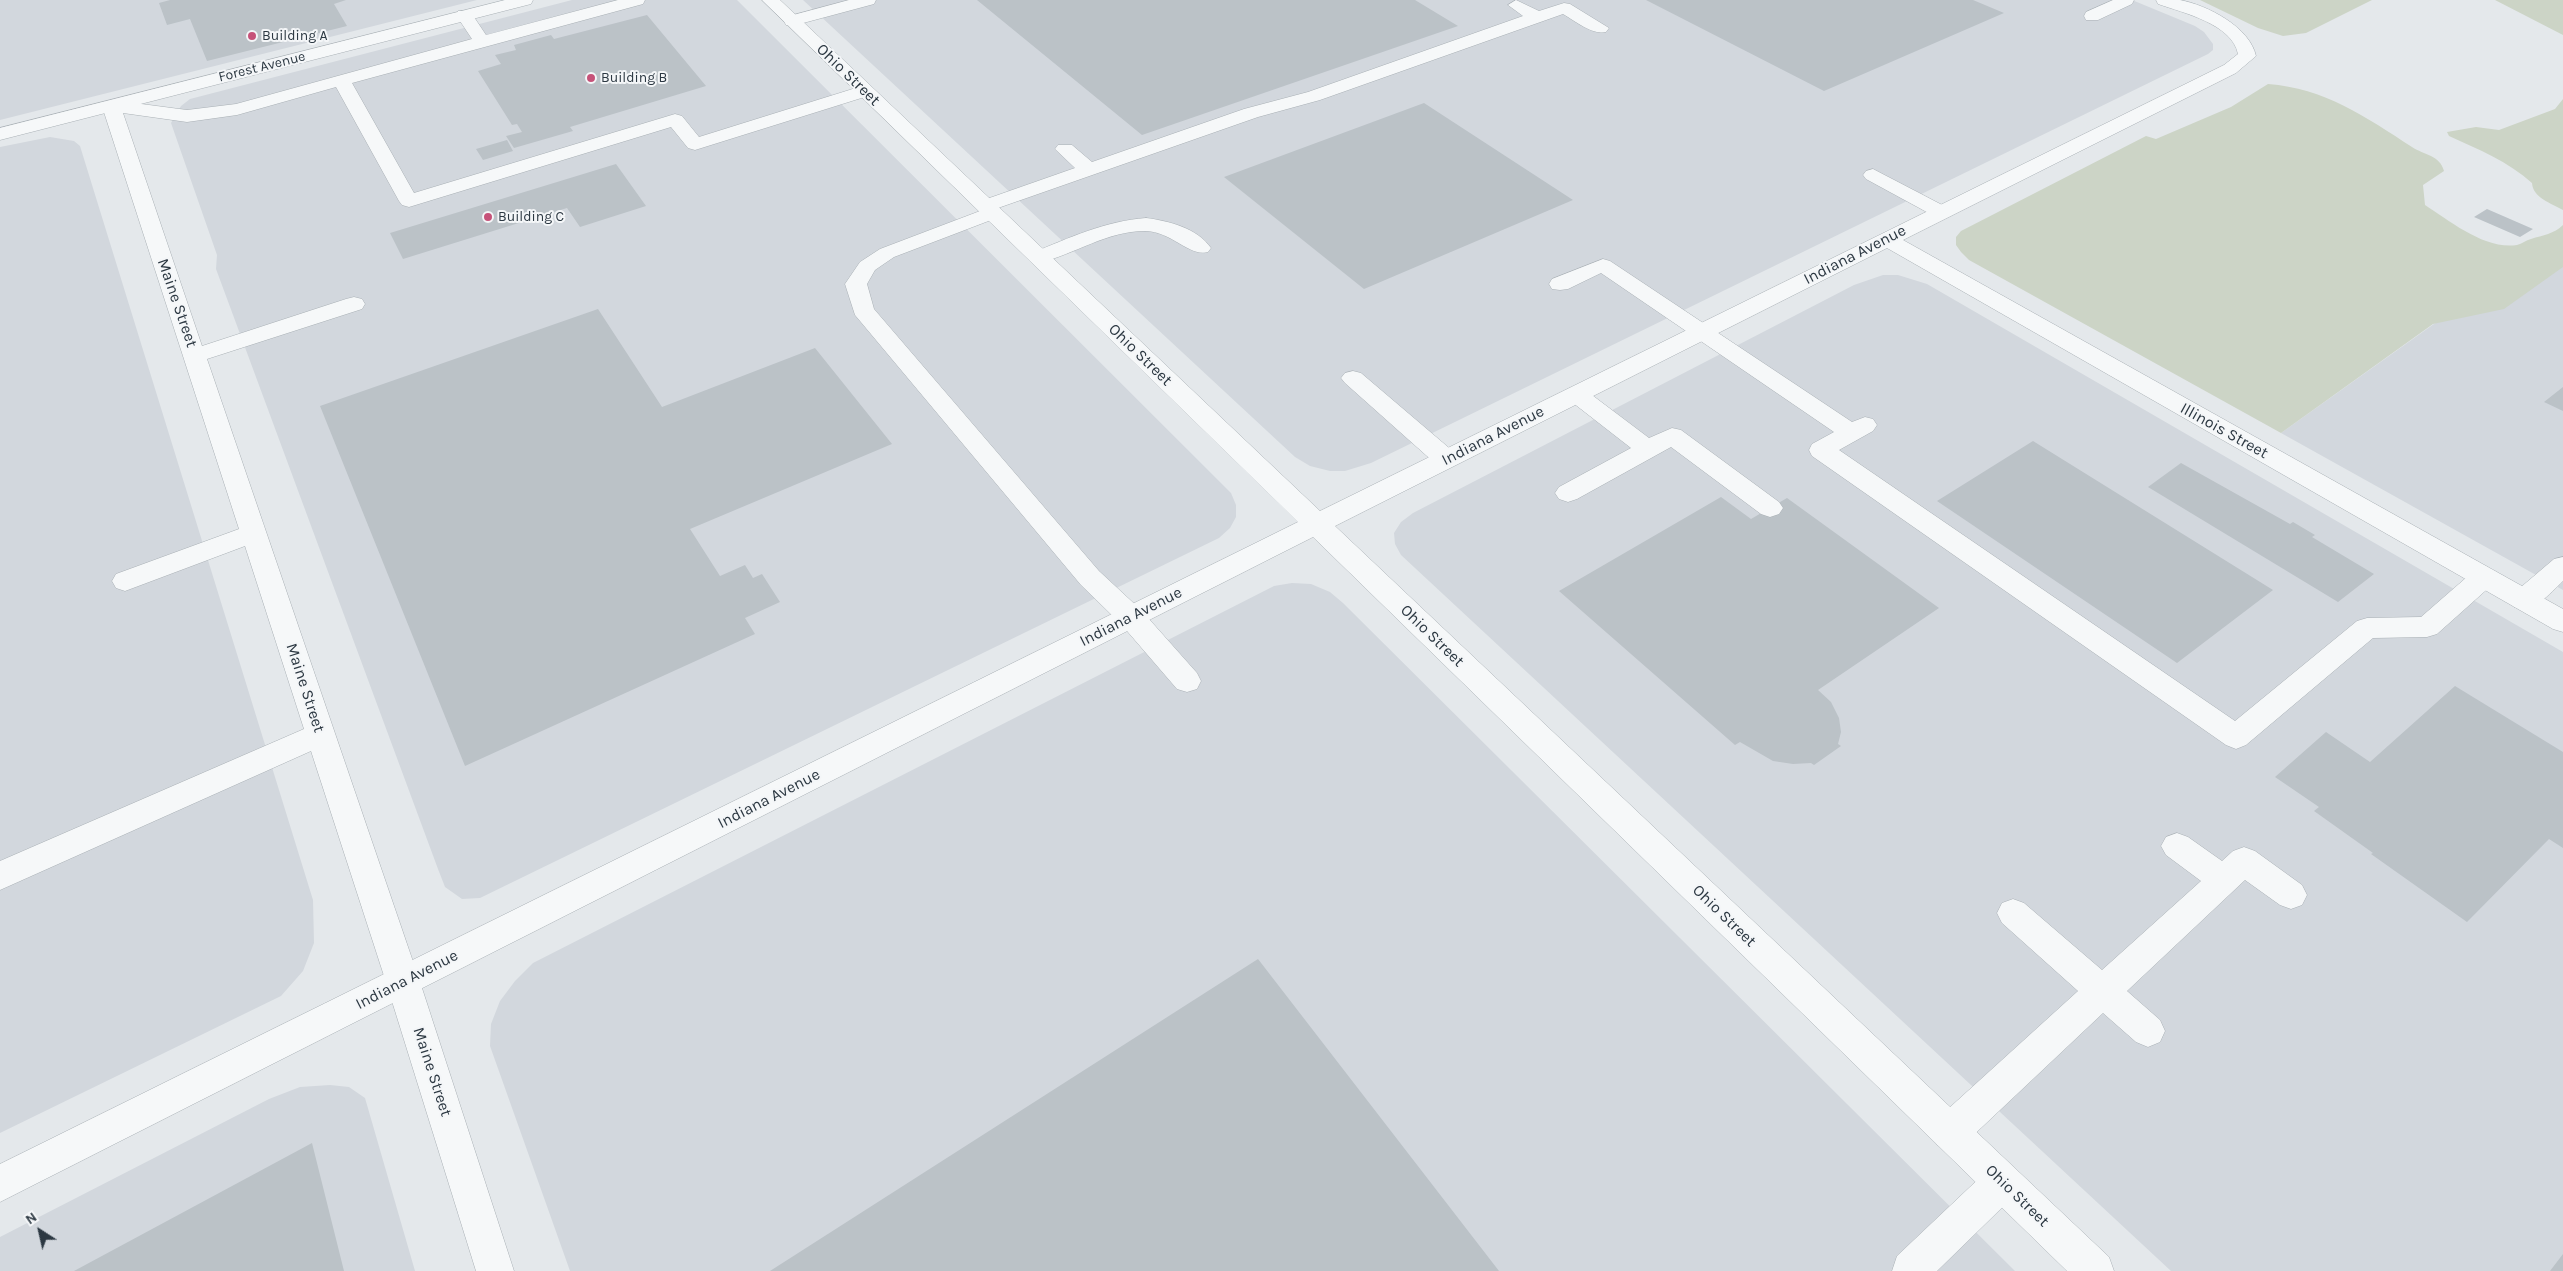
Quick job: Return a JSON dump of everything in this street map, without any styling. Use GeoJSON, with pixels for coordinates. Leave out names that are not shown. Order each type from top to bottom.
{"type":"FeatureCollection","features":[{"type":"Feature","properties":{"kind":"street","name":"Forest Avenue"},"geometry":{"type":"LineString","coordinates":[[0,134],[525,0]]}},
{"type":"Feature","properties":{"kind":"street"},"geometry":{"type":"LineString","coordinates":[[111,106],[187,116],[236,108],[637,0]]}},
{"type":"Feature","properties":{"kind":"street","name":"Ohio Street"},"geometry":{"type":"LineString","coordinates":[[770,0],[2094,1271]]}},
{"type":"Feature","properties":{"kind":"street"},"geometry":{"type":"LineString","coordinates":[[792,21],[868,0]]}},
{"type":"Feature","properties":{"kind":"street"},"geometry":{"type":"LineString","coordinates":[[2092,16],[2126,0]]}},
{"type":"Feature","properties":{"kind":"street","name":"Indiana Avenue"},"geometry":{"type":"LineString","coordinates":[[0,1184],[1886,239],[2230,69],[2247,56],[2243,41],[2232,32],[2201,15],[2164,0]]}},
{"type":"Feature","properties":{"kind":"street"},"geometry":{"type":"LineString","coordinates":[[1516,5],[1537,17]]}},
{"type":"Feature","properties":{"kind":"street"},"geometry":{"type":"LineString","coordinates":[[1187,681],[1131,617],[1090,578],[862,310],[856,284],[867,266],[886,253],[1089,170],[1251,113],[1314,96],[1564,8],[1600,28]]}},
{"type":"Feature","properties":{"kind":"street"},"geometry":{"type":"LineString","coordinates":[[464,15],[482,41]]}},
{"type":"Feature","properties":{"kind":"street"},"geometry":{"type":"LineString","coordinates":[[341,80],[408,201],[675,120],[694,144],[865,91]]}},
{"type":"Feature","properties":{"kind":"street","name":"Maine Street"},"geometry":{"type":"LineString","coordinates":[[111,106],[403,982],[496,1271]]}},
{"type":"Feature","properties":{"kind":"street"},"geometry":{"type":"LineString","coordinates":[[1065,149],[1089,170]]}},
{"type":"Feature","properties":{"kind":"street"},"geometry":{"type":"LineString","coordinates":[[1873,175],[1941,212]]}},
{"type":"Feature","properties":{"kind":"street"},"geometry":{"type":"LineString","coordinates":[[1039,257],[1106,232],[1135,225],[1161,226],[1182,235],[1201,248]]}},
{"type":"Feature","properties":{"kind":"street","name":"Illinois Street"},"geometry":{"type":"LineString","coordinates":[[1886,239],[2563,622]]}},
{"type":"Feature","properties":{"kind":"street"},"geometry":{"type":"LineString","coordinates":[[1560,284],[1603,265],[1702,332],[1858,429],[1820,450],[2236,738],[2367,628],[2427,627],[2484,577]]}},
{"type":"Feature","properties":{"kind":"street"},"geometry":{"type":"LineString","coordinates":[[194,356],[354,304]]}},
{"type":"Feature","properties":{"kind":"street"},"geometry":{"type":"LineString","coordinates":[[1353,378],[1446,459]]}},
{"type":"Feature","properties":{"kind":"street"},"geometry":{"type":"LineString","coordinates":[[1576,394],[1648,449]]}},
{"type":"Feature","properties":{"kind":"street"},"geometry":{"type":"LineString","coordinates":[[1568,493],[1672,436],[1770,508]]}},
{"type":"Feature","properties":{"kind":"street"},"geometry":{"type":"LineString","coordinates":[[125,581],[254,534]]}},
{"type":"Feature","properties":{"kind":"street"},"geometry":{"type":"LineString","coordinates":[[2524,600],[2563,566]]}},
{"type":"Feature","properties":{"kind":"street"},"geometry":{"type":"LineString","coordinates":[[0,876],[321,734]]}},
{"type":"Feature","properties":{"kind":"street"},"geometry":{"type":"LineString","coordinates":[[2177,846],[2224,880]]}},
{"type":"Feature","properties":{"kind":"street"},"geometry":{"type":"LineString","coordinates":[[1950,1132],[2244,861],[2291,895]]}},
{"type":"Feature","properties":{"kind":"street"},"geometry":{"type":"LineString","coordinates":[[2013,914],[2148,1031]]}},
{"type":"Feature","properties":{"kind":"street"},"geometry":{"type":"LineString","coordinates":[[1911,1270],[2002,1182]]}},
{"type":"Feature","properties":{"kind":"shaded area"},"geometry":{"type":"Polygon","coordinates":[[[0,0],[477,0],[0,120],[0,0]]]}},
{"type":"Feature","properties":{"kind":"shaded area"},"geometry":{"type":"Polygon","coordinates":[[[572,0],[737,0],[1231,493],[1236,505],[1236,517],[1230,528],[1219,538],[480,898],[462,899],[445,887],[438,869],[216,269],[217,255],[171,123],[181,106],[190,99],[572,0]]]}},
{"type":"Feature","properties":{"kind":"shaded area"},"geometry":{"type":"Polygon","coordinates":[[[803,0],[2132,0],[2195,26],[2204,32],[2213,44],[2213,50],[1371,463],[1345,471],[1330,471],[1310,466],[1295,457],[803,0]]]}},
{"type":"Feature","properties":{"kind":"shaded area"},"geometry":{"type":"Polygon","coordinates":[[[2200,0],[2372,0],[2306,33],[2283,36],[2258,28],[2200,0]]]}},
{"type":"Feature","properties":{"kind":"shaded area"},"geometry":{"type":"Polygon","coordinates":[[[2495,0],[2563,0],[2563,35],[2495,0]]]}},
{"type":"Feature","properties":{"kind":"shaded area"},"geometry":{"type":"Polygon","coordinates":[[[2268,84],[2308,91],[2326,98],[2361,115],[2412,147],[2435,158],[2444,171],[2423,185],[2425,205],[2480,239],[2505,245],[2517,245],[2552,232],[2563,225],[2563,267],[2504,309],[2433,324],[2281,433],[1969,260],[1956,245],[1956,237],[1961,231],[2146,136],[2156,139],[2231,107],[2268,84]]]}},
{"type":"Feature","properties":{"kind":"shaded area"},"geometry":{"type":"Polygon","coordinates":[[[2563,99],[2563,210],[2539,196],[2532,183],[2523,175],[2493,156],[2449,136],[2447,132],[2476,127],[2499,130],[2555,109],[2563,99]]]}},
{"type":"Feature","properties":{"kind":"shaded area"},"geometry":{"type":"Polygon","coordinates":[[[50,137],[74,141],[80,146],[313,900],[314,943],[303,971],[281,996],[0,1133],[0,147],[50,137]]]}},
{"type":"Feature","properties":{"kind":"shaded area"},"geometry":{"type":"Polygon","coordinates":[[[2563,232],[2563,590],[2281,433],[2563,232]]]}},
{"type":"Feature","properties":{"kind":"shaded area"},"geometry":{"type":"Polygon","coordinates":[[[1883,275],[1898,275],[1927,284],[2563,652],[2563,1271],[2171,1271],[1401,555],[1395,544],[1394,533],[1401,522],[1413,513],[1854,285],[1883,275]]]}},
{"type":"Feature","properties":{"kind":"shaded area"},"geometry":{"type":"Polygon","coordinates":[[[1292,583],[1311,584],[1330,592],[1343,603],[2015,1271],[570,1271],[490,1046],[491,1024],[500,1001],[515,981],[533,963],[1274,586],[1292,583]]]}},
{"type":"Feature","properties":{"kind":"shaded area"},"geometry":{"type":"Polygon","coordinates":[[[330,1085],[349,1087],[365,1098],[415,1271],[0,1271],[0,1237],[269,1099],[300,1087],[330,1085]]]}},
{"type":"Feature","properties":{"kind":"building","name":"Building A"},"geometry":{"type":"Polygon","coordinates":[[[170,0],[346,0],[334,4],[347,26],[207,61],[190,19],[167,25],[159,3],[170,0]]]}},
{"type":"Feature","properties":{"kind":"building"},"geometry":{"type":"Polygon","coordinates":[[[977,0],[1415,0],[1458,26],[1142,135],[977,0]]]}},
{"type":"Feature","properties":{"kind":"building"},"geometry":{"type":"Polygon","coordinates":[[[1646,0],[1973,0],[2004,13],[1824,91],[1646,0]]]}},
{"type":"Feature","properties":{"kind":"building","name":"Building B"},"geometry":{"type":"Polygon","coordinates":[[[647,15],[706,86],[570,127],[573,131],[514,148],[506,136],[522,132],[517,124],[512,125],[478,71],[501,64],[495,55],[516,50],[514,45],[551,35],[554,39],[647,15]]]}},
{"type":"Feature","properties":{"kind":"building"},"geometry":{"type":"Polygon","coordinates":[[[1424,103],[1573,200],[1364,289],[1224,177],[1424,103]]]}},
{"type":"Feature","properties":{"kind":"building"},"geometry":{"type":"Polygon","coordinates":[[[507,140],[513,151],[483,160],[476,149],[507,140]]]}},
{"type":"Feature","properties":{"kind":"building","name":"Building C"},"geometry":{"type":"Polygon","coordinates":[[[616,164],[646,206],[580,227],[567,208],[403,259],[390,233],[616,164]]]}},
{"type":"Feature","properties":{"kind":"building"},"geometry":{"type":"Polygon","coordinates":[[[2487,209],[2533,229],[2520,237],[2474,217],[2487,209]]]}},
{"type":"Feature","properties":{"kind":"building"},"geometry":{"type":"Polygon","coordinates":[[[598,309],[662,407],[815,348],[892,444],[690,529],[720,576],[745,565],[753,578],[762,574],[780,602],[745,618],[755,634],[465,766],[320,406],[598,309]]]}},
{"type":"Feature","properties":{"kind":"building"},"geometry":{"type":"Polygon","coordinates":[[[2563,387],[2563,411],[2544,402],[2563,387]]]}},
{"type":"Feature","properties":{"kind":"building"},"geometry":{"type":"Polygon","coordinates":[[[2033,441],[2273,590],[2177,663],[1937,501],[2033,441]]]}},
{"type":"Feature","properties":{"kind":"building"},"geometry":{"type":"Polygon","coordinates":[[[2181,463],[2290,524],[2293,522],[2315,535],[2312,537],[2374,574],[2338,602],[2148,487],[2181,463]]]}},
{"type":"Feature","properties":{"kind":"building"},"geometry":{"type":"Polygon","coordinates":[[[1721,497],[1751,519],[1787,498],[1939,608],[1818,690],[1831,702],[1839,718],[1841,732],[1838,744],[1841,746],[1814,765],[1811,763],[1793,764],[1773,761],[1740,742],[1735,745],[1559,591],[1721,497]]]}},
{"type":"Feature","properties":{"kind":"building"},"geometry":{"type":"Polygon","coordinates":[[[2455,686],[2563,752],[2563,848],[2549,839],[2467,922],[2314,811],[2319,807],[2275,777],[2326,732],[2370,762],[2455,686]]]}},
{"type":"Feature","properties":{"kind":"building"},"geometry":{"type":"Polygon","coordinates":[[[1258,959],[1499,1271],[770,1271],[1258,959]]]}},
{"type":"Feature","properties":{"kind":"building"},"geometry":{"type":"Polygon","coordinates":[[[312,1143],[344,1271],[74,1271],[312,1143]]]}},
{"type":"Feature","properties":{"kind":"building"},"geometry":{"type":"Polygon","coordinates":[[[2563,1254],[2563,1271],[2550,1271],[2563,1254]]]}},
{"type":"Feature","properties":{"kind":"place","name":"Building A"},"geometry":{"type":"Point","coordinates":[252,36]}},
{"type":"Feature","properties":{"kind":"place","name":"Building B"},"geometry":{"type":"Point","coordinates":[591,78]}},
{"type":"Feature","properties":{"kind":"place","name":"Building C"},"geometry":{"type":"Point","coordinates":[488,217]}}]}
